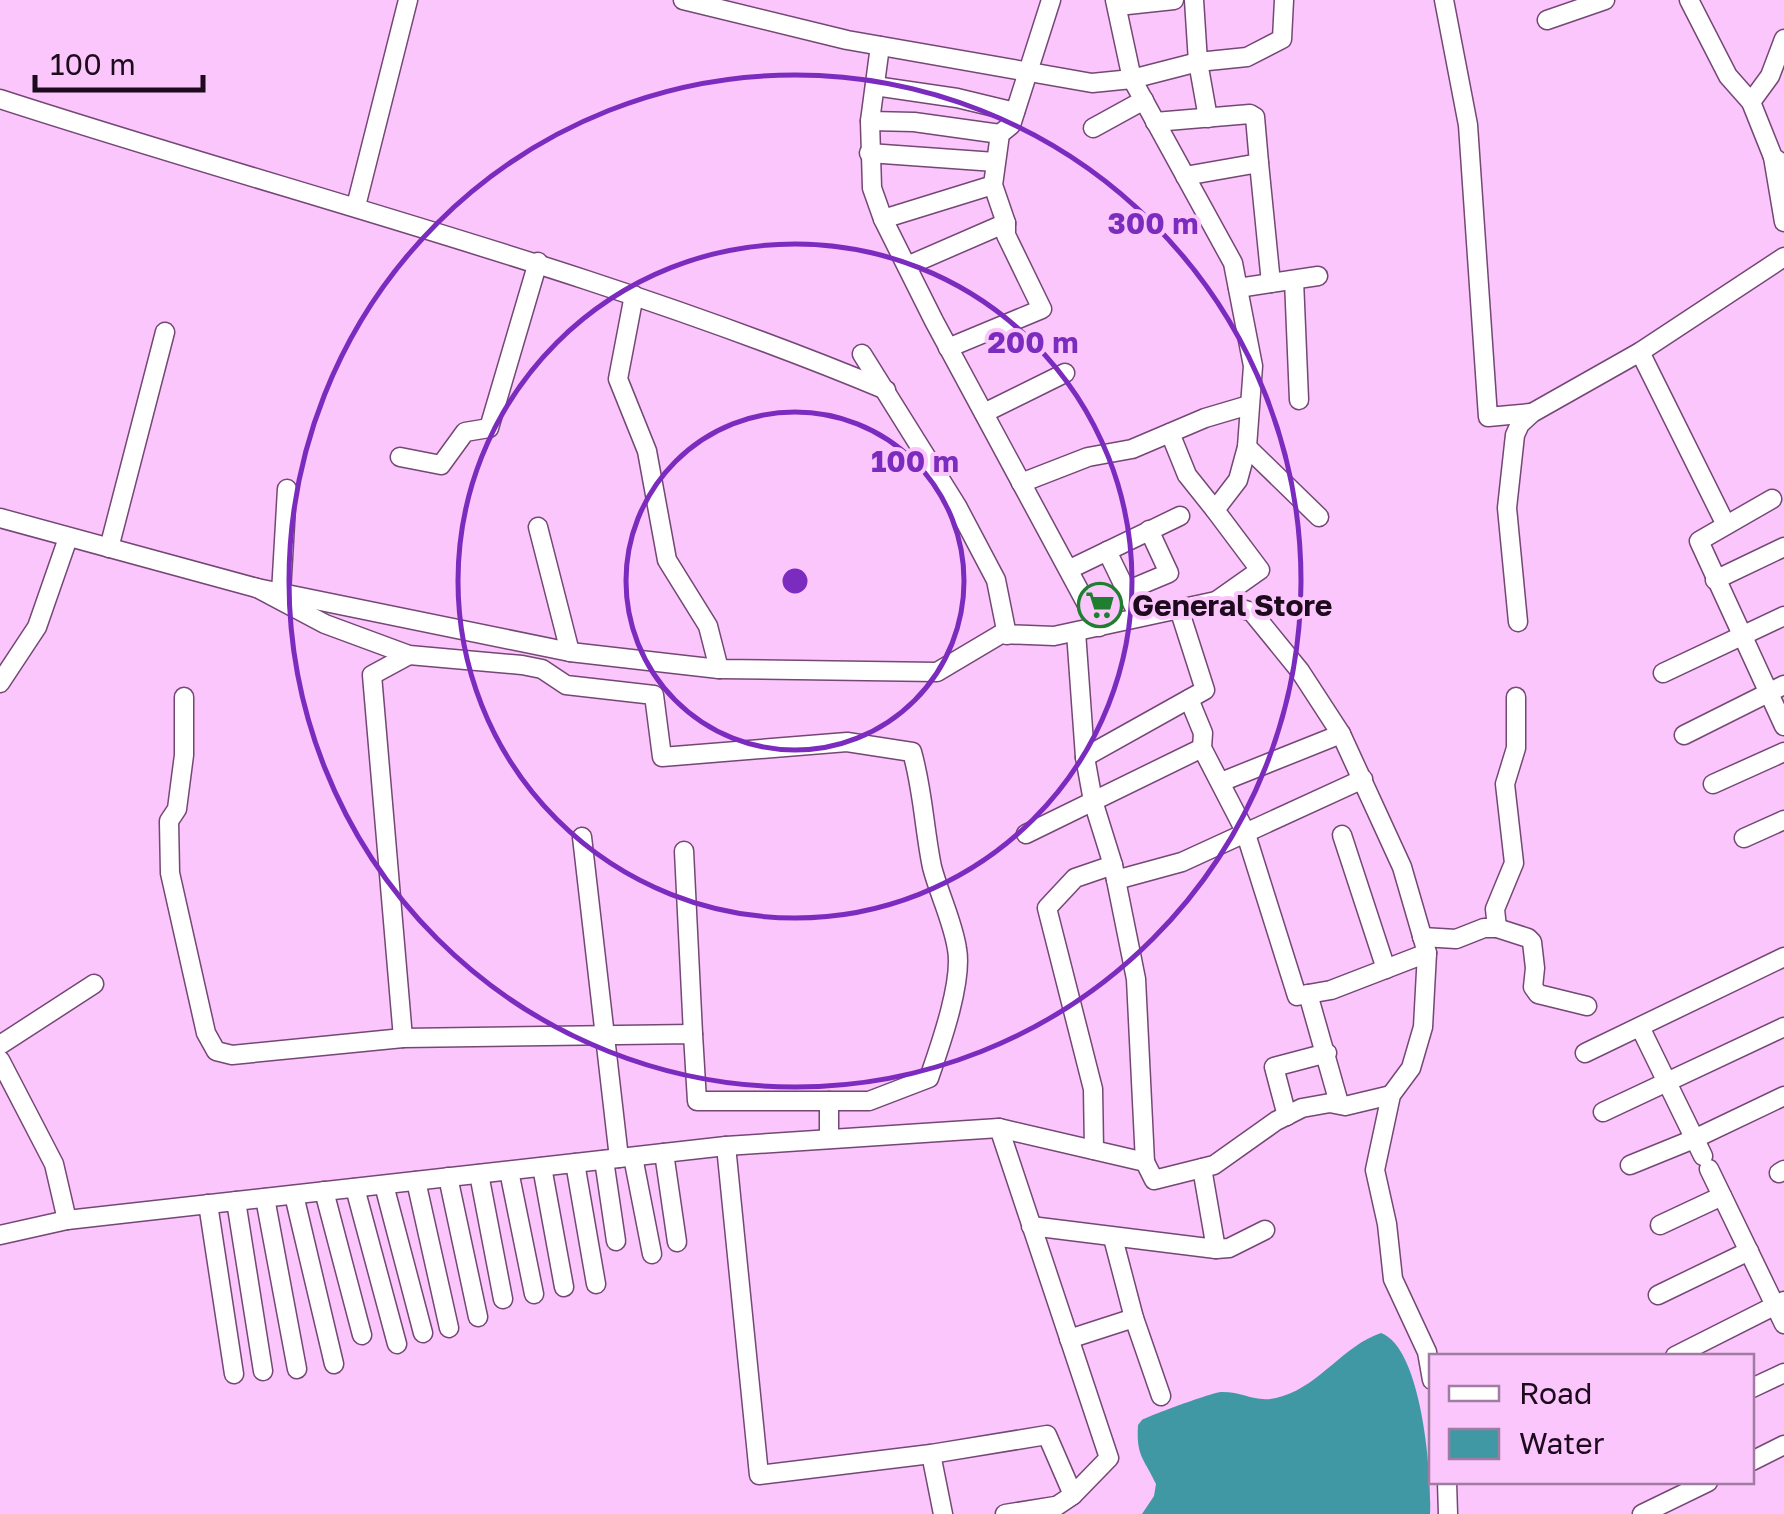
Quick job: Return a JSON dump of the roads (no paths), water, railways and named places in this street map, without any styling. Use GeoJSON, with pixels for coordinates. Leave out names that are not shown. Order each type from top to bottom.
{"type":"FeatureCollection","features":[{"type":"Feature","properties":{"kind":"street"},"geometry":{"type":"LineString","coordinates":[[356,206],[408,0]]}},
{"type":"Feature","properties":{"kind":"street"},"geometry":{"type":"LineString","coordinates":[[683,0],[717,4],[880,46],[1092,83],[1132,80],[1198,62],[1247,57],[1282,39],[1284,0]]}},
{"type":"Feature","properties":{"kind":"street"},"geometry":{"type":"LineString","coordinates":[[948,348],[1042,309],[1006,234],[994,185],[1000,134],[1011,125],[1050,0]]}},
{"type":"Feature","properties":{"kind":"street"},"geometry":{"type":"LineString","coordinates":[[1174,0],[1117,3],[1132,80],[1233,263],[1238,288],[1253,366],[1247,446],[1238,480],[1215,510]]}},
{"type":"Feature","properties":{"kind":"street"},"geometry":{"type":"LineString","coordinates":[[1194,0],[1198,62],[1208,118]]}},
{"type":"Feature","properties":{"kind":"street"},"geometry":{"type":"LineString","coordinates":[[1444,0],[1468,125],[1488,418],[1532,413]]}},
{"type":"Feature","properties":{"kind":"street"},"geometry":{"type":"LineString","coordinates":[[1548,20],[1605,0]]}},
{"type":"Feature","properties":{"kind":"street"},"geometry":{"type":"LineString","coordinates":[[1690,0],[1728,76],[1751,102],[1779,161],[1783,217]]}},
{"type":"Feature","properties":{"kind":"street"},"geometry":{"type":"LineString","coordinates":[[1751,102],[1780,62],[1784,38]]}},
{"type":"Feature","properties":{"kind":"street"},"geometry":{"type":"LineString","coordinates":[[880,46],[870,121],[872,188],[948,348],[1099,627]]}},
{"type":"Feature","properties":{"kind":"street"},"geometry":{"type":"LineString","coordinates":[[875,86],[958,98],[1015,112]]}},
{"type":"Feature","properties":{"kind":"street"},"geometry":{"type":"LineString","coordinates":[[0,99],[538,262],[794,352],[886,390]]}},
{"type":"Feature","properties":{"kind":"street"},"geometry":{"type":"LineString","coordinates":[[1093,128],[1144,100]]}},
{"type":"Feature","properties":{"kind":"street"},"geometry":{"type":"LineString","coordinates":[[1156,122],[1252,114],[1271,283]]}},
{"type":"Feature","properties":{"kind":"street"},"geometry":{"type":"LineString","coordinates":[[870,121],[914,122],[1000,134]]}},
{"type":"Feature","properties":{"kind":"street"},"geometry":{"type":"LineString","coordinates":[[869,153],[995,162]]}},
{"type":"Feature","properties":{"kind":"street"},"geometry":{"type":"LineString","coordinates":[[1185,176],[1259,162]]}},
{"type":"Feature","properties":{"kind":"street"},"geometry":{"type":"LineString","coordinates":[[884,219],[994,185]]}},
{"type":"Feature","properties":{"kind":"street"},"geometry":{"type":"LineString","coordinates":[[907,266],[1006,223]]}},
{"type":"Feature","properties":{"kind":"street"},"geometry":{"type":"LineString","coordinates":[[1518,622],[1506,508],[1515,435],[1520,424],[1532,413],[1640,352],[1784,257]]}},
{"type":"Feature","properties":{"kind":"street"},"geometry":{"type":"LineString","coordinates":[[400,457],[441,465],[465,432],[488,428],[538,262]]}},
{"type":"Feature","properties":{"kind":"street"},"geometry":{"type":"LineString","coordinates":[[1238,288],[1318,276]]}},
{"type":"Feature","properties":{"kind":"street"},"geometry":{"type":"LineString","coordinates":[[1294,280],[1299,400]]}},
{"type":"Feature","properties":{"kind":"street"},"geometry":{"type":"LineString","coordinates":[[634,295],[618,379],[647,451],[667,560],[708,626],[719,669]]}},
{"type":"Feature","properties":{"kind":"street"},"geometry":{"type":"LineString","coordinates":[[109,548],[165,332]]}},
{"type":"Feature","properties":{"kind":"street"},"geometry":{"type":"LineString","coordinates":[[1640,352],[1726,526]]}},
{"type":"Feature","properties":{"kind":"street"},"geometry":{"type":"LineString","coordinates":[[862,354],[957,506],[996,580],[1007,635]]}},
{"type":"Feature","properties":{"kind":"street"},"geometry":{"type":"LineString","coordinates":[[984,413],[1065,373]]}},
{"type":"Feature","properties":{"kind":"street"},"geometry":{"type":"LineString","coordinates":[[1022,483],[1088,457],[1132,449],[1205,418],[1249,405]]}},
{"type":"Feature","properties":{"kind":"street"},"geometry":{"type":"LineString","coordinates":[[0,518],[257,588],[570,652],[719,669],[938,672],[1001,634],[1076,632],[1216,601],[1260,570],[1187,474],[1170,433]]}},
{"type":"Feature","properties":{"kind":"street"},"geometry":{"type":"LineString","coordinates":[[1247,446],[1320,518]]}},
{"type":"Feature","properties":{"kind":"street"},"geometry":{"type":"LineString","coordinates":[[281,593],[287,490]]}},
{"type":"Feature","properties":{"kind":"street"},"geometry":{"type":"LineString","coordinates":[[1772,499],[1699,540],[1742,636],[1776,688],[1784,726]]}},
{"type":"Feature","properties":{"kind":"street"},"geometry":{"type":"LineString","coordinates":[[1070,569],[1180,516]]}},
{"type":"Feature","properties":{"kind":"street"},"geometry":{"type":"LineString","coordinates":[[538,527],[570,652]]}},
{"type":"Feature","properties":{"kind":"street"},"geometry":{"type":"LineString","coordinates":[[1126,592],[1169,573],[1149,530]]}},
{"type":"Feature","properties":{"kind":"street"},"geometry":{"type":"LineString","coordinates":[[0,683],[38,628],[68,538]]}},
{"type":"Feature","properties":{"kind":"street"},"geometry":{"type":"LineString","coordinates":[[1715,580],[1784,547]]}},
{"type":"Feature","properties":{"kind":"street"},"geometry":{"type":"LineString","coordinates":[[1106,551],[1139,618]]}},
{"type":"Feature","properties":{"kind":"street"},"geometry":{"type":"LineString","coordinates":[[1237,586],[1341,734],[1402,867],[1424,945],[1423,1027],[1411,1068],[1391,1095],[1374,1170],[1387,1224],[1393,1280],[1429,1366]]}},
{"type":"Feature","properties":{"kind":"street"},"geometry":{"type":"LineString","coordinates":[[257,588],[325,624],[409,656],[522,665],[542,669],[566,685],[654,696],[662,758],[847,742],[912,752],[921,783],[934,874],[958,951],[953,997],[929,1078],[870,1100],[697,1101],[684,850]]}},
{"type":"Feature","properties":{"kind":"street"},"geometry":{"type":"LineString","coordinates":[[1216,601],[1252,612]]}},
{"type":"Feature","properties":{"kind":"street"},"geometry":{"type":"LineString","coordinates":[[1084,758],[1205,690],[1179,609]]}},
{"type":"Feature","properties":{"kind":"street"},"geometry":{"type":"LineString","coordinates":[[1662,672],[1784,616]]}},
{"type":"Feature","properties":{"kind":"street"},"geometry":{"type":"LineString","coordinates":[[1076,632],[1084,758],[1114,872],[1136,980],[1146,1162],[1154,1180],[1202,1168],[1302,1108],[1339,1103],[1345,1106],[1391,1095]]}},
{"type":"Feature","properties":{"kind":"street"},"geometry":{"type":"LineString","coordinates":[[402,1038],[372,675],[409,656]]}},
{"type":"Feature","properties":{"kind":"street"},"geometry":{"type":"LineString","coordinates":[[1684,734],[1776,688]]}},
{"type":"Feature","properties":{"kind":"street"},"geometry":{"type":"LineString","coordinates":[[184,697],[184,755],[177,810],[168,820],[170,872],[206,1032],[216,1051],[232,1055],[402,1038],[693,1034]]}},
{"type":"Feature","properties":{"kind":"street"},"geometry":{"type":"LineString","coordinates":[[1496,928],[1496,909],[1514,863],[1505,784],[1516,748],[1516,698]]}},
{"type":"Feature","properties":{"kind":"street"},"geometry":{"type":"LineString","coordinates":[[1189,699],[1202,733],[1202,748],[1245,831],[1297,996],[1331,990],[1386,969],[1424,945],[1496,928],[1532,942],[1533,988],[1538,994],[1587,1006]]}},
{"type":"Feature","properties":{"kind":"street"},"geometry":{"type":"LineString","coordinates":[[1220,782],[1341,734]]}},
{"type":"Feature","properties":{"kind":"street"},"geometry":{"type":"LineString","coordinates":[[1026,834],[1202,748]]}},
{"type":"Feature","properties":{"kind":"street"},"geometry":{"type":"LineString","coordinates":[[1713,784],[1784,752]]}},
{"type":"Feature","properties":{"kind":"street"},"geometry":{"type":"LineString","coordinates":[[1094,1150],[1093,1088],[1048,908],[1075,878],[1182,862],[1362,779]]}},
{"type":"Feature","properties":{"kind":"street"},"geometry":{"type":"LineString","coordinates":[[1744,838],[1784,820]]}},
{"type":"Feature","properties":{"kind":"street"},"geometry":{"type":"LineString","coordinates":[[1342,835],[1386,969]]}},
{"type":"Feature","properties":{"kind":"street"},"geometry":{"type":"LineString","coordinates":[[582,837],[619,1158],[616,1240]]}},
{"type":"Feature","properties":{"kind":"street"},"geometry":{"type":"LineString","coordinates":[[1585,1054],[1784,957]]}},
{"type":"Feature","properties":{"kind":"street"},"geometry":{"type":"LineString","coordinates":[[0,1045],[94,984]]}},
{"type":"Feature","properties":{"kind":"street"},"geometry":{"type":"LineString","coordinates":[[1308,994],[1339,1103]]}},
{"type":"Feature","properties":{"kind":"street"},"geometry":{"type":"LineString","coordinates":[[1640,1027],[1749,1251],[1780,1304],[1784,1324]]}},
{"type":"Feature","properties":{"kind":"street"},"geometry":{"type":"LineString","coordinates":[[1603,1112],[1784,1027]]}},
{"type":"Feature","properties":{"kind":"street"},"geometry":{"type":"LineString","coordinates":[[1287,1116],[1274,1068],[1327,1052]]}},
{"type":"Feature","properties":{"kind":"street"},"geometry":{"type":"LineString","coordinates":[[0,1060],[54,1164],[68,1220]]}},
{"type":"Feature","properties":{"kind":"street"},"geometry":{"type":"LineString","coordinates":[[1630,1165],[1702,1155],[1784,1096]]}},
{"type":"Feature","properties":{"kind":"street"},"geometry":{"type":"LineString","coordinates":[[829,1100],[829,1140]]}},
{"type":"Feature","properties":{"kind":"street"},"geometry":{"type":"LineString","coordinates":[[0,1235],[68,1220],[726,1146],[999,1128],[1146,1162]]}},
{"type":"Feature","properties":{"kind":"street"},"geometry":{"type":"LineString","coordinates":[[999,1128],[1109,1458],[1060,1505],[1005,1514]]}},
{"type":"Feature","properties":{"kind":"street"},"geometry":{"type":"LineString","coordinates":[[726,1146],[759,1475],[931,1454],[1047,1434],[1060,1505]]}},
{"type":"Feature","properties":{"kind":"street"},"geometry":{"type":"LineString","coordinates":[[664,1153],[677,1242]]}},
{"type":"Feature","properties":{"kind":"street"},"geometry":{"type":"LineString","coordinates":[[619,1158],[652,1254]]}},
{"type":"Feature","properties":{"kind":"street"},"geometry":{"type":"LineString","coordinates":[[574,1163],[596,1284]]}},
{"type":"Feature","properties":{"kind":"street"},"geometry":{"type":"LineString","coordinates":[[542,1167],[564,1286]]}},
{"type":"Feature","properties":{"kind":"street"},"geometry":{"type":"LineString","coordinates":[[1202,1168],[1216,1249]]}},
{"type":"Feature","properties":{"kind":"street"},"geometry":{"type":"LineString","coordinates":[[509,1171],[534,1294]]}},
{"type":"Feature","properties":{"kind":"street"},"geometry":{"type":"LineString","coordinates":[[480,1174],[503,1299]]}},
{"type":"Feature","properties":{"kind":"street"},"geometry":{"type":"LineString","coordinates":[[448,1178],[478,1316]]}},
{"type":"Feature","properties":{"kind":"street"},"geometry":{"type":"LineString","coordinates":[[416,1181],[449,1328]]}},
{"type":"Feature","properties":{"kind":"street"},"geometry":{"type":"LineString","coordinates":[[384,1185],[423,1334]]}},
{"type":"Feature","properties":{"kind":"street"},"geometry":{"type":"LineString","coordinates":[[355,1188],[398,1344]]}},
{"type":"Feature","properties":{"kind":"street"},"geometry":{"type":"LineString","coordinates":[[324,1192],[362,1335]]}},
{"type":"Feature","properties":{"kind":"street"},"geometry":{"type":"LineString","coordinates":[[294,1195],[334,1364]]}},
{"type":"Feature","properties":{"kind":"street"},"geometry":{"type":"LineString","coordinates":[[1660,1225],[1722,1196]]}},
{"type":"Feature","properties":{"kind":"street"},"geometry":{"type":"LineString","coordinates":[[265,1198],[297,1369]]}},
{"type":"Feature","properties":{"kind":"street"},"geometry":{"type":"LineString","coordinates":[[236,1201],[263,1371]]}},
{"type":"Feature","properties":{"kind":"street"},"geometry":{"type":"LineString","coordinates":[[208,1204],[234,1374]]}},
{"type":"Feature","properties":{"kind":"street"},"geometry":{"type":"LineString","coordinates":[[1031,1226],[1216,1249],[1229,1248],[1265,1230]]}},
{"type":"Feature","properties":{"kind":"street"},"geometry":{"type":"LineString","coordinates":[[1113,1238],[1134,1318],[1161,1396]]}},
{"type":"Feature","properties":{"kind":"street"},"geometry":{"type":"LineString","coordinates":[[1658,1295],[1749,1251]]}},
{"type":"Feature","properties":{"kind":"street"},"geometry":{"type":"LineString","coordinates":[[1679,1354],[1780,1304]]}},
{"type":"Feature","properties":{"kind":"street"},"geometry":{"type":"LineString","coordinates":[[1069,1339],[1134,1318]]}},
{"type":"Feature","properties":{"kind":"street"},"geometry":{"type":"LineString","coordinates":[[1754,1387],[1784,1372]]}},
{"type":"Feature","properties":{"kind":"street"},"geometry":{"type":"LineString","coordinates":[[1754,1460],[1784,1445]]}},
{"type":"Feature","properties":{"kind":"street"},"geometry":{"type":"LineString","coordinates":[[931,1454],[943,1514]]}},
{"type":"Feature","properties":{"kind":"street"},"geometry":{"type":"LineString","coordinates":[[1447,1484],[1448,1514]]}},
{"type":"Feature","properties":{"kind":"street"},"geometry":{"type":"LineString","coordinates":[[1642,1514],[1704,1484]]}},
{"type":"Feature","properties":{"kind":"street"},"geometry":{"type":"LineString","coordinates":[[1679,1496],[1687,1514]]}},
{"type":"Feature","properties":{"kind":"water"},"geometry":{"type":"Polygon","coordinates":[[[1381,1333],[1395,1343],[1415,1387],[1426,1444],[1430,1514],[1142,1514],[1154,1496],[1156,1484],[1140,1451],[1138,1425],[1142,1420],[1217,1393],[1258,1399],[1283,1396],[1309,1383],[1367,1339],[1381,1333]]]}},
{"type":"Feature","properties":{"kind":"place","name":"General Store"},"geometry":{"type":"Point","coordinates":[1100,605]}}]}
